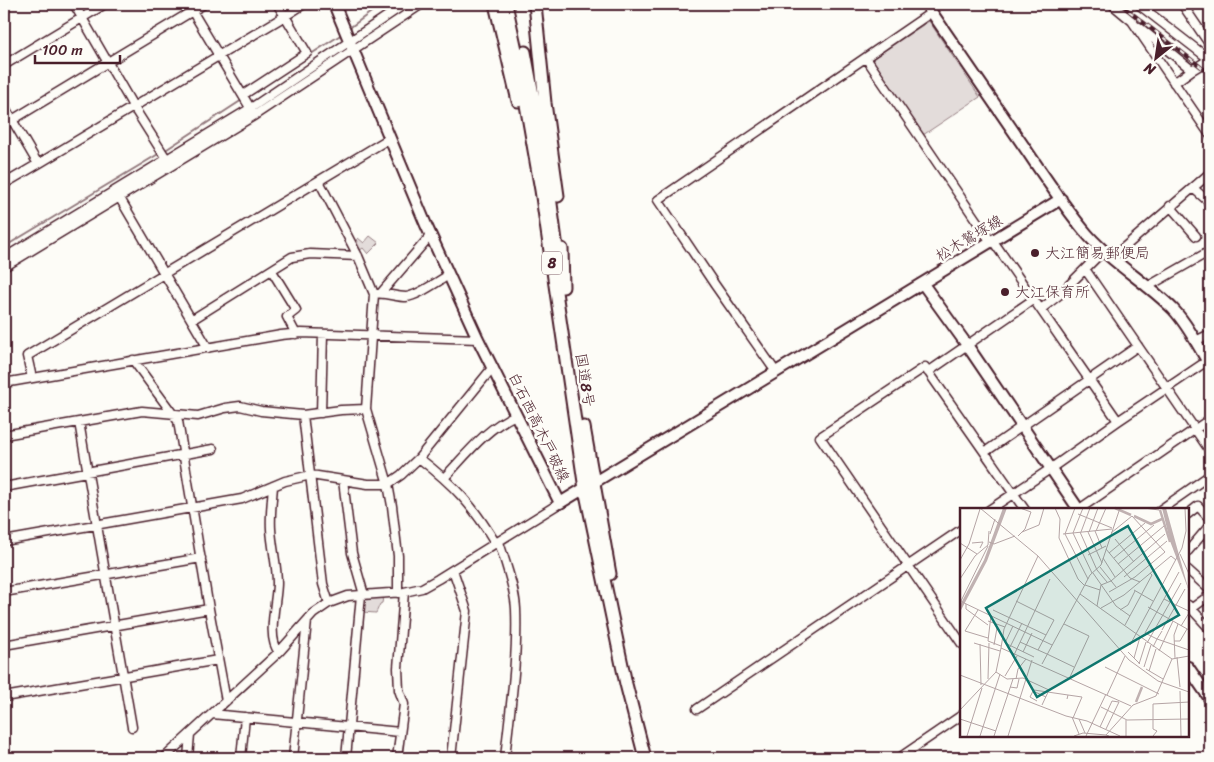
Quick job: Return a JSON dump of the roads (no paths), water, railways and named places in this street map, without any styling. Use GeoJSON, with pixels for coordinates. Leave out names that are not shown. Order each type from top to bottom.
{"type":"FeatureCollection","features":[{"type":"Feature","properties":{"kind":"highway"},"geometry":{"type":"LineString","coordinates":[[495,4],[517,95],[540,229],[552,264]]}},
{"type":"Feature","properties":{"kind":"highway","name":"国道8号"},"geometry":{"type":"LineString","coordinates":[[506,4],[518,37],[545,158],[589,486],[609,568],[633,683],[652,758]]}},
{"type":"Feature","properties":{"kind":"highway","name":"国道8号"},"geometry":{"type":"LineString","coordinates":[[514,4],[552,264],[589,486],[626,684],[645,758]]}},
{"type":"Feature","properties":{"kind":"highway"},"geometry":{"type":"LineString","coordinates":[[535,4],[545,103],[561,225],[563,287]]}},
{"type":"Feature","properties":{"kind":"main road","name":"白石西高木戸破線"},"geometry":{"type":"LineString","coordinates":[[335,4],[448,275],[516,415],[566,500],[923,284]]}},
{"type":"Feature","properties":{"kind":"main road"},"geometry":{"type":"LineString","coordinates":[[929,8],[1061,200],[1086,233],[1103,251],[1113,257],[1178,315],[1209,363]]}},
{"type":"Feature","properties":{"kind":"main road","name":"松木鷲塚線"},"geometry":{"type":"LineString","coordinates":[[923,284],[1061,200]]}},
{"type":"Feature","properties":{"kind":"main road"},"geometry":{"type":"LineString","coordinates":[[923,284],[967,345],[1077,508]]}},
{"type":"Feature","properties":{"kind":"main road"},"geometry":{"type":"LineString","coordinates":[[1189,668],[1210,699]]}},
{"type":"Feature","properties":{"kind":"street"},"geometry":{"type":"LineString","coordinates":[[74,4],[106,62],[169,163]]}},
{"type":"Feature","properties":{"kind":"street"},"geometry":{"type":"LineString","coordinates":[[4,65],[105,4]]}},
{"type":"Feature","properties":{"kind":"street"},"geometry":{"type":"LineString","coordinates":[[4,125],[190,7],[204,4]]}},
{"type":"Feature","properties":{"kind":"street"},"geometry":{"type":"LineString","coordinates":[[243,95],[307,53],[277,4]]}},
{"type":"Feature","properties":{"kind":"street"},"geometry":{"type":"LineString","coordinates":[[4,184],[304,4]]}},
{"type":"Feature","properties":{"kind":"street"},"geometry":{"type":"LineString","coordinates":[[351,46],[406,4]]}},
{"type":"Feature","properties":{"kind":"street"},"geometry":{"type":"LineString","coordinates":[[4,258],[117,194],[253,112],[351,46],[422,4]]}},
{"type":"Feature","properties":{"kind":"street"},"geometry":{"type":"LineString","coordinates":[[1118,4],[1114,6],[1192,70]]}},
{"type":"Feature","properties":{"kind":"street"},"geometry":{"type":"LineString","coordinates":[[1138,4],[1210,59],[1174,82]]}},
{"type":"Feature","properties":{"kind":"street"},"geometry":{"type":"LineString","coordinates":[[1182,4],[1210,45]]}},
{"type":"Feature","properties":{"kind":"street"},"geometry":{"type":"LineString","coordinates":[[190,7],[253,112]]}},
{"type":"Feature","properties":{"kind":"street"},"geometry":{"type":"LineString","coordinates":[[776,372],[658,200],[866,58],[929,8]]}},
{"type":"Feature","properties":{"kind":"street"},"geometry":{"type":"LineString","coordinates":[[1132,21],[1210,136]]}},
{"type":"Feature","properties":{"kind":"street"},"geometry":{"type":"LineString","coordinates":[[866,58],[1118,421]]}},
{"type":"Feature","properties":{"kind":"street"},"geometry":{"type":"LineString","coordinates":[[4,106],[38,164]]}},
{"type":"Feature","properties":{"kind":"street"},"geometry":{"type":"LineString","coordinates":[[32,378],[27,356],[390,138]]}},
{"type":"Feature","properties":{"kind":"street"},"geometry":{"type":"LineString","coordinates":[[1113,257],[1210,173]]}},
{"type":"Feature","properties":{"kind":"street"},"geometry":{"type":"LineString","coordinates":[[319,181],[378,293],[408,297],[448,275]]}},
{"type":"Feature","properties":{"kind":"street"},"geometry":{"type":"LineString","coordinates":[[1193,188],[1210,202]]}},
{"type":"Feature","properties":{"kind":"street"},"geometry":{"type":"LineString","coordinates":[[4,266],[117,194]]}},
{"type":"Feature","properties":{"kind":"street"},"geometry":{"type":"LineString","coordinates":[[117,194],[208,348]]}},
{"type":"Feature","properties":{"kind":"street"},"geometry":{"type":"LineString","coordinates":[[1170,206],[1196,236]]}},
{"type":"Feature","properties":{"kind":"street"},"geometry":{"type":"LineString","coordinates":[[397,758],[404,704],[399,690],[398,668],[401,592],[388,484],[366,409],[370,336],[378,293],[431,235]]}},
{"type":"Feature","properties":{"kind":"street"},"geometry":{"type":"LineString","coordinates":[[1041,309],[1059,295],[1103,251]]}},
{"type":"Feature","properties":{"kind":"street"},"geometry":{"type":"LineString","coordinates":[[1147,287],[1210,252]]}},
{"type":"Feature","properties":{"kind":"street"},"geometry":{"type":"LineString","coordinates":[[192,319],[292,257],[310,254],[358,256]]}},
{"type":"Feature","properties":{"kind":"street"},"geometry":{"type":"LineString","coordinates":[[1085,269],[1210,451]]}},
{"type":"Feature","properties":{"kind":"street"},"geometry":{"type":"LineString","coordinates":[[272,271],[296,310],[287,317],[296,334]]}},
{"type":"Feature","properties":{"kind":"street"},"geometry":{"type":"LineString","coordinates":[[928,372],[1034,299]]}},
{"type":"Feature","properties":{"kind":"street"},"geometry":{"type":"LineString","coordinates":[[4,383],[296,334],[478,339]]}},
{"type":"Feature","properties":{"kind":"street"},"geometry":{"type":"LineString","coordinates":[[321,412],[323,334]]}},
{"type":"Feature","properties":{"kind":"street"},"geometry":{"type":"LineString","coordinates":[[1195,341],[1210,334]]}},
{"type":"Feature","properties":{"kind":"street"},"geometry":{"type":"LineString","coordinates":[[985,452],[1138,346]]}},
{"type":"Feature","properties":{"kind":"street"},"geometry":{"type":"LineString","coordinates":[[133,360],[178,421],[226,701]]}},
{"type":"Feature","properties":{"kind":"street"},"geometry":{"type":"LineString","coordinates":[[992,508],[1167,388],[1209,363]]}},
{"type":"Feature","properties":{"kind":"street"},"geometry":{"type":"LineString","coordinates":[[4,541],[242,499],[285,480],[311,475],[368,484],[388,484],[419,458],[493,367]]}},
{"type":"Feature","properties":{"kind":"street"},"geometry":{"type":"LineString","coordinates":[[960,641],[820,437],[925,367],[1023,508]]}},
{"type":"Feature","properties":{"kind":"street"},"geometry":{"type":"LineString","coordinates":[[4,435],[142,411],[198,416],[240,406],[261,411],[303,415],[366,409]]}},
{"type":"Feature","properties":{"kind":"street"},"geometry":{"type":"LineString","coordinates":[[303,415],[323,584],[329,603]]}},
{"type":"Feature","properties":{"kind":"street"},"geometry":{"type":"LineString","coordinates":[[444,478],[490,431],[507,418],[516,415]]}},
{"type":"Feature","properties":{"kind":"street"},"geometry":{"type":"LineString","coordinates":[[1079,508],[1210,419]]}},
{"type":"Feature","properties":{"kind":"street"},"geometry":{"type":"LineString","coordinates":[[79,422],[132,728]]}},
{"type":"Feature","properties":{"kind":"street"},"geometry":{"type":"LineString","coordinates":[[4,487],[214,450]]}},
{"type":"Feature","properties":{"kind":"street"},"geometry":{"type":"LineString","coordinates":[[419,458],[444,478],[468,502],[497,543],[508,574],[516,607],[513,681],[505,758]]}},
{"type":"Feature","properties":{"kind":"street"},"geometry":{"type":"LineString","coordinates":[[1163,508],[1210,475]]}},
{"type":"Feature","properties":{"kind":"street"},"geometry":{"type":"LineString","coordinates":[[342,480],[352,553],[362,595],[346,758]]}},
{"type":"Feature","properties":{"kind":"street"},"geometry":{"type":"LineString","coordinates":[[273,486],[270,528],[275,554],[277,584],[273,611],[274,644],[279,652]]}},
{"type":"Feature","properties":{"kind":"street"},"geometry":{"type":"LineString","coordinates":[[164,758],[279,652],[307,620],[329,603],[348,596],[401,592],[422,588],[566,500]]}},
{"type":"Feature","properties":{"kind":"street"},"geometry":{"type":"LineString","coordinates":[[1189,513],[1198,506],[1210,519]]}},
{"type":"Feature","properties":{"kind":"street"},"geometry":{"type":"LineString","coordinates":[[1189,550],[1210,525]]}},
{"type":"Feature","properties":{"kind":"street"},"geometry":{"type":"LineString","coordinates":[[697,709],[960,530]]}},
{"type":"Feature","properties":{"kind":"street"},"geometry":{"type":"LineString","coordinates":[[4,592],[201,558]]}},
{"type":"Feature","properties":{"kind":"street"},"geometry":{"type":"LineString","coordinates":[[451,758],[467,611],[453,570]]}},
{"type":"Feature","properties":{"kind":"street"},"geometry":{"type":"LineString","coordinates":[[1189,571],[1210,590]]}},
{"type":"Feature","properties":{"kind":"street"},"geometry":{"type":"LineString","coordinates":[[1210,595],[1190,607],[1210,629]]}},
{"type":"Feature","properties":{"kind":"street"},"geometry":{"type":"LineString","coordinates":[[4,645],[209,609]]}},
{"type":"Feature","properties":{"kind":"street"},"geometry":{"type":"LineString","coordinates":[[293,758],[307,620]]}},
{"type":"Feature","properties":{"kind":"street"},"geometry":{"type":"LineString","coordinates":[[4,697],[218,660]]}},
{"type":"Feature","properties":{"kind":"street"},"geometry":{"type":"LineString","coordinates":[[212,714],[400,732]]}},
{"type":"Feature","properties":{"kind":"street"},"geometry":{"type":"LineString","coordinates":[[899,758],[960,716]]}},
{"type":"Feature","properties":{"kind":"street"},"geometry":{"type":"LineString","coordinates":[[241,758],[245,717]]}},
{"type":"Feature","properties":{"kind":"street"},"geometry":{"type":"LineString","coordinates":[[188,758],[190,734]]}},
{"type":"Feature","properties":{"kind":"waterway"},"geometry":{"type":"LineString","coordinates":[[348,29],[382,4]]}},
{"type":"Feature","properties":{"kind":"waterway"},"geometry":{"type":"LineString","coordinates":[[308,56],[342,34]]}},
{"type":"Feature","properties":{"kind":"waterway"},"geometry":{"type":"LineString","coordinates":[[246,98],[292,67]]}},
{"type":"Feature","properties":{"kind":"waterway"},"geometry":{"type":"LineString","coordinates":[[164,151],[242,100]]}},
{"type":"Feature","properties":{"kind":"waterway"},"geometry":{"type":"LineString","coordinates":[[4,247],[160,153]]}},
{"type":"Feature","properties":{"kind":"railway"},"geometry":{"type":"LineString","coordinates":[[1120,4],[1210,74]]}},
{"type":"Feature","properties":{"kind":"place","name":"大江簡易郵便局"},"geometry":{"type":"Point","coordinates":[1035,253]}},
{"type":"Feature","properties":{"kind":"place","name":"大江保育所"},"geometry":{"type":"Point","coordinates":[1005,292]}}]}
